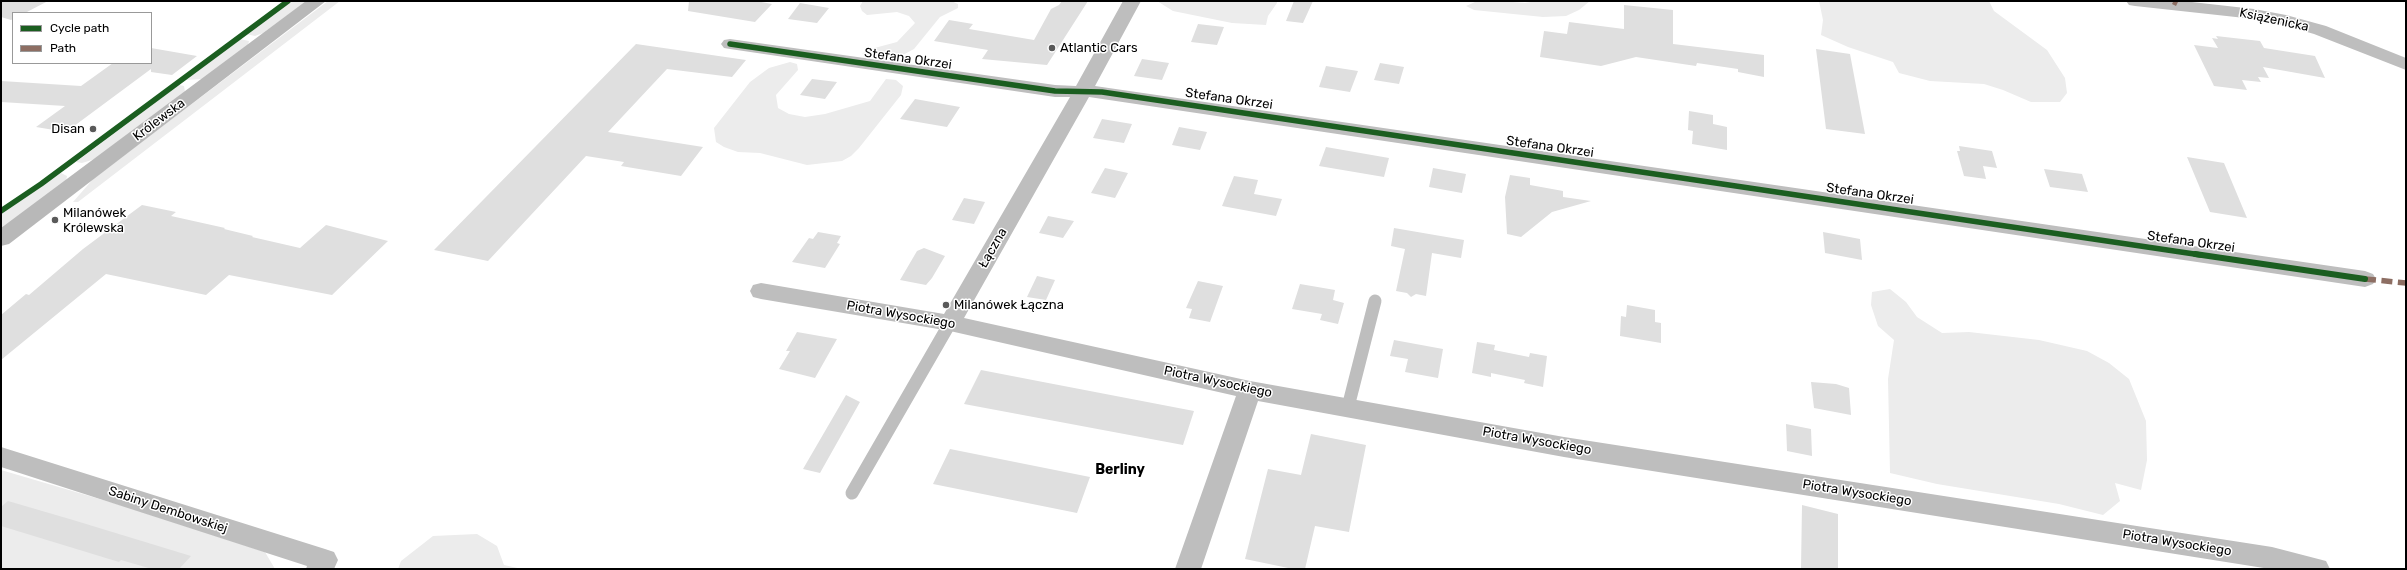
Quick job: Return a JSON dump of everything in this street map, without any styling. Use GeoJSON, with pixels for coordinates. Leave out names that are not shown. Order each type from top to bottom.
{"type":"FeatureCollection","features":[{"type":"Feature","properties":{"kind":"main road","name":"Królewska"},"geometry":{"type":"LineString","coordinates":[[1,239],[317,1]]}},
{"type":"Feature","properties":{"kind":"street","name":"Łączna"},"geometry":{"type":"LineString","coordinates":[[950,323],[1132,1]]}},
{"type":"Feature","properties":{"kind":"street","name":"Książenicka"},"geometry":{"type":"LineString","coordinates":[[2135,1],[2254,14],[2286,20],[2320,30],[2406,64]]}},
{"type":"Feature","properties":{"kind":"street","name":"Stefana Okrzei"},"geometry":{"type":"LineString","coordinates":[[730,44],[1055,91],[1083,90],[2365,279]]}},
{"type":"Feature","properties":{"kind":"street","name":"Piotra Wysockiego"},"geometry":{"type":"LineString","coordinates":[[761,291],[950,323],[1250,390],[1564,447],[2273,564],[2317,569]]}},
{"type":"Feature","properties":{"kind":"street"},"geometry":{"type":"LineString","coordinates":[[1188,569],[1250,390]]}},
{"type":"Feature","properties":{"kind":"street","name":"Sabiny Dembowskiej"},"geometry":{"type":"LineString","coordinates":[[1,457],[325,560],[319,569]]}},
{"type":"Feature","properties":{"kind":"lane"},"geometry":{"type":"LineString","coordinates":[[1348,407],[1375,301]]}},
{"type":"Feature","properties":{"kind":"lane","name":"Łączna"},"geometry":{"type":"LineString","coordinates":[[852,493],[950,323]]}},
{"type":"Feature","properties":{"kind":"shaded area"},"geometry":{"type":"Polygon","coordinates":[[[292,1],[307,1],[263,33],[255,36],[246,34],[292,1]]]}},
{"type":"Feature","properties":{"kind":"shaded area"},"geometry":{"type":"Polygon","coordinates":[[[328,1],[340,1],[78,202],[73,202],[94,178],[328,1]]]}},
{"type":"Feature","properties":{"kind":"shaded area"},"geometry":{"type":"Polygon","coordinates":[[[863,1],[951,1],[958,4],[958,8],[940,17],[914,49],[901,56],[880,59],[862,54],[867,50],[897,42],[915,23],[909,16],[897,12],[867,15],[862,11],[860,6],[863,1]]]}},
{"type":"Feature","properties":{"kind":"shaded area"},"geometry":{"type":"Polygon","coordinates":[[[1157,1],[1277,1],[1277,3],[1268,16],[1266,25],[1232,23],[1173,11],[1157,1]]]}},
{"type":"Feature","properties":{"kind":"shaded area"},"geometry":{"type":"Polygon","coordinates":[[[1500,1],[1525,3],[1537,1],[1590,1],[1579,10],[1566,16],[1543,17],[1474,10],[1466,6],[1475,2],[1500,1]]]}},
{"type":"Feature","properties":{"kind":"shaded area"},"geometry":{"type":"Polygon","coordinates":[[[1819,1],[1989,1],[1994,11],[2047,50],[2065,78],[2067,93],[2060,102],[2031,102],[1984,84],[1930,81],[1899,73],[1893,62],[1848,47],[1821,35],[1823,20],[1819,1]]]}},
{"type":"Feature","properties":{"kind":"shaded area"},"geometry":{"type":"Polygon","coordinates":[[[240,39],[249,41],[248,45],[203,79],[186,80],[240,39]]]}},
{"type":"Feature","properties":{"kind":"shaded area"},"geometry":{"type":"Polygon","coordinates":[[[790,62],[797,64],[798,70],[776,95],[778,108],[789,114],[805,117],[825,114],[870,101],[886,79],[896,80],[903,86],[901,95],[859,148],[851,156],[842,161],[807,165],[760,153],[738,152],[724,147],[716,142],[714,128],[750,82],[769,68],[790,62]]]}},
{"type":"Feature","properties":{"kind":"shaded area"},"geometry":{"type":"Polygon","coordinates":[[[179,85],[184,86],[185,92],[95,159],[82,163],[76,162],[179,85]]]}},
{"type":"Feature","properties":{"kind":"shaded area"},"geometry":{"type":"Polygon","coordinates":[[[61,173],[67,176],[66,181],[1,229],[1,214],[61,173]]]}},
{"type":"Feature","properties":{"kind":"shaded area"},"geometry":{"type":"Polygon","coordinates":[[[1890,289],[1906,302],[1917,317],[1942,333],[1969,332],[2039,340],[2087,351],[2109,363],[2129,379],[2146,421],[2147,460],[2141,490],[2115,483],[2120,501],[2103,515],[2059,504],[1937,484],[1890,473],[1888,379],[1894,340],[1878,326],[1871,305],[1872,292],[1890,289]]]}},
{"type":"Feature","properties":{"kind":"shaded area"},"geometry":{"type":"Polygon","coordinates":[[[1,470],[120,505],[265,552],[275,569],[1,569],[1,470]]]}},
{"type":"Feature","properties":{"kind":"shaded area"},"geometry":{"type":"Polygon","coordinates":[[[477,534],[497,546],[504,565],[522,569],[398,569],[401,561],[433,536],[477,534]]]}},
{"type":"Feature","properties":{"kind":"building"},"geometry":{"type":"Polygon","coordinates":[[[1,1],[48,1],[27,12],[12,12],[11,20],[1,17],[1,1]]]}},
{"type":"Feature","properties":{"kind":"building"},"geometry":{"type":"Polygon","coordinates":[[[689,1],[756,1],[772,4],[755,22],[688,11],[689,1]]]}},
{"type":"Feature","properties":{"kind":"building"},"geometry":{"type":"Polygon","coordinates":[[[1062,1],[1088,1],[1047,65],[982,59],[988,50],[934,41],[949,20],[973,24],[969,29],[1034,40],[1051,9],[1059,5],[1062,1]]]}},
{"type":"Feature","properties":{"kind":"building"},"geometry":{"type":"Polygon","coordinates":[[[1294,1],[1313,1],[1303,23],[1286,21],[1294,1]]]}},
{"type":"Feature","properties":{"kind":"building"},"geometry":{"type":"Polygon","coordinates":[[[800,3],[829,8],[817,23],[788,19],[800,3]]]}},
{"type":"Feature","properties":{"kind":"building"},"geometry":{"type":"Polygon","coordinates":[[[1624,5],[1673,10],[1673,44],[1764,55],[1764,77],[1738,72],[1738,69],[1697,63],[1696,66],[1636,57],[1601,66],[1540,57],[1544,31],[1567,34],[1569,22],[1624,29],[1624,5]]]}},
{"type":"Feature","properties":{"kind":"building"},"geometry":{"type":"Polygon","coordinates":[[[1198,24],[1224,27],[1217,45],[1191,42],[1198,24]]]}},
{"type":"Feature","properties":{"kind":"building"},"geometry":{"type":"Polygon","coordinates":[[[2216,36],[2260,41],[2264,48],[2315,56],[2325,78],[2263,67],[2269,78],[2258,77],[2261,82],[2242,80],[2247,90],[2214,86],[2194,45],[2218,48],[2212,38],[2218,39],[2216,36]]]}},
{"type":"Feature","properties":{"kind":"building"},"geometry":{"type":"Polygon","coordinates":[[[636,44],[746,60],[732,77],[667,69],[608,132],[703,147],[681,176],[621,166],[624,162],[586,156],[488,261],[434,250],[636,44]]]}},
{"type":"Feature","properties":{"kind":"building"},"geometry":{"type":"Polygon","coordinates":[[[152,48],[197,56],[172,75],[151,72],[151,69],[66,132],[36,127],[65,106],[1,102],[1,81],[81,86],[112,64],[152,64],[152,48]]]}},
{"type":"Feature","properties":{"kind":"building"},"geometry":{"type":"Polygon","coordinates":[[[1816,49],[1850,54],[1865,134],[1826,129],[1816,49]]]}},
{"type":"Feature","properties":{"kind":"building"},"geometry":{"type":"Polygon","coordinates":[[[1142,59],[1169,63],[1162,80],[1134,76],[1142,59]]]}},
{"type":"Feature","properties":{"kind":"building"},"geometry":{"type":"Polygon","coordinates":[[[1380,63],[1404,67],[1399,84],[1374,80],[1380,63]]]}},
{"type":"Feature","properties":{"kind":"building"},"geometry":{"type":"Polygon","coordinates":[[[1326,66],[1358,71],[1350,92],[1319,87],[1326,66]]]}},
{"type":"Feature","properties":{"kind":"building"},"geometry":{"type":"Polygon","coordinates":[[[812,79],[837,82],[825,99],[800,95],[812,79]]]}},
{"type":"Feature","properties":{"kind":"building"},"geometry":{"type":"Polygon","coordinates":[[[915,99],[960,107],[947,127],[900,119],[915,99]]]}},
{"type":"Feature","properties":{"kind":"building"},"geometry":{"type":"Polygon","coordinates":[[[1689,111],[1713,115],[1713,124],[1727,127],[1727,150],[1692,144],[1693,131],[1688,130],[1689,111]]]}},
{"type":"Feature","properties":{"kind":"building"},"geometry":{"type":"Polygon","coordinates":[[[1102,119],[1132,124],[1124,143],[1093,138],[1102,119]]]}},
{"type":"Feature","properties":{"kind":"building"},"geometry":{"type":"Polygon","coordinates":[[[1179,127],[1207,132],[1200,150],[1172,145],[1179,127]]]}},
{"type":"Feature","properties":{"kind":"building"},"geometry":{"type":"Polygon","coordinates":[[[1959,146],[1992,151],[1997,168],[1983,166],[1986,179],[1964,176],[1957,151],[1960,151],[1959,146]]]}},
{"type":"Feature","properties":{"kind":"building"},"geometry":{"type":"Polygon","coordinates":[[[1326,147],[1389,158],[1384,177],[1319,166],[1326,147]]]}},
{"type":"Feature","properties":{"kind":"building"},"geometry":{"type":"Polygon","coordinates":[[[2187,157],[2224,163],[2247,218],[2210,212],[2187,157]]]}},
{"type":"Feature","properties":{"kind":"building"},"geometry":{"type":"Polygon","coordinates":[[[1105,168],[1128,173],[1115,198],[1091,193],[1105,168]]]}},
{"type":"Feature","properties":{"kind":"building"},"geometry":{"type":"Polygon","coordinates":[[[1433,168],[1466,174],[1462,193],[1429,187],[1433,168]]]}},
{"type":"Feature","properties":{"kind":"building"},"geometry":{"type":"Polygon","coordinates":[[[2044,169],[2082,174],[2088,192],[2050,187],[2044,169]]]}},
{"type":"Feature","properties":{"kind":"building"},"geometry":{"type":"Polygon","coordinates":[[[1510,175],[1530,178],[1530,185],[1563,191],[1563,197],[1591,201],[1552,212],[1521,237],[1507,234],[1505,197],[1510,175]]]}},
{"type":"Feature","properties":{"kind":"building"},"geometry":{"type":"Polygon","coordinates":[[[1234,176],[1258,180],[1254,194],[1282,199],[1276,216],[1222,206],[1234,176]]]}},
{"type":"Feature","properties":{"kind":"building"},"geometry":{"type":"Polygon","coordinates":[[[964,198],[985,202],[974,224],[952,220],[964,198]]]}},
{"type":"Feature","properties":{"kind":"building"},"geometry":{"type":"Polygon","coordinates":[[[142,205],[176,212],[171,216],[225,228],[224,229],[253,236],[252,237],[300,248],[326,225],[388,241],[332,295],[229,275],[206,295],[106,274],[1,360],[1,315],[26,294],[29,295],[83,249],[142,205]]]}},
{"type":"Feature","properties":{"kind":"building"},"geometry":{"type":"Polygon","coordinates":[[[1048,216],[1074,221],[1063,238],[1039,233],[1048,216]]]}},
{"type":"Feature","properties":{"kind":"building"},"geometry":{"type":"Polygon","coordinates":[[[1394,228],[1464,240],[1461,258],[1432,253],[1426,296],[1416,294],[1411,297],[1407,293],[1396,291],[1405,249],[1391,246],[1394,228]]]}},
{"type":"Feature","properties":{"kind":"building"},"geometry":{"type":"Polygon","coordinates":[[[818,232],[841,236],[837,243],[840,244],[825,268],[792,262],[809,238],[813,239],[818,232]]]}},
{"type":"Feature","properties":{"kind":"building"},"geometry":{"type":"Polygon","coordinates":[[[1823,232],[1860,239],[1862,260],[1825,253],[1823,232]]]}},
{"type":"Feature","properties":{"kind":"building"},"geometry":{"type":"Polygon","coordinates":[[[924,248],[945,256],[932,278],[926,285],[900,280],[917,251],[924,248]]]}},
{"type":"Feature","properties":{"kind":"building"},"geometry":{"type":"Polygon","coordinates":[[[1037,276],[1055,280],[1046,300],[1027,297],[1037,276]]]}},
{"type":"Feature","properties":{"kind":"building"},"geometry":{"type":"Polygon","coordinates":[[[1198,281],[1223,286],[1210,322],[1189,318],[1192,309],[1186,308],[1198,281]]]}},
{"type":"Feature","properties":{"kind":"building"},"geometry":{"type":"Polygon","coordinates":[[[1300,284],[1335,290],[1333,300],[1344,303],[1338,324],[1320,320],[1322,314],[1292,309],[1300,284]]]}},
{"type":"Feature","properties":{"kind":"building"},"geometry":{"type":"Polygon","coordinates":[[[1627,305],[1655,310],[1655,322],[1661,323],[1661,343],[1620,336],[1621,316],[1626,317],[1627,305]]]}},
{"type":"Feature","properties":{"kind":"building"},"geometry":{"type":"Polygon","coordinates":[[[797,332],[837,339],[815,378],[779,369],[790,351],[786,351],[797,332]]]}},
{"type":"Feature","properties":{"kind":"building"},"geometry":{"type":"Polygon","coordinates":[[[1394,340],[1443,349],[1438,378],[1405,372],[1408,359],[1390,356],[1394,340]]]}},
{"type":"Feature","properties":{"kind":"building"},"geometry":{"type":"Polygon","coordinates":[[[1477,342],[1495,345],[1494,350],[1529,357],[1530,353],[1547,356],[1543,387],[1524,383],[1525,380],[1491,373],[1491,377],[1472,373],[1477,342]]]}},
{"type":"Feature","properties":{"kind":"building"},"geometry":{"type":"Polygon","coordinates":[[[981,370],[1194,411],[1183,445],[964,404],[981,370]]]}},
{"type":"Feature","properties":{"kind":"building"},"geometry":{"type":"Polygon","coordinates":[[[1811,382],[1836,384],[1849,388],[1851,415],[1814,408],[1811,382]]]}},
{"type":"Feature","properties":{"kind":"building"},"geometry":{"type":"Polygon","coordinates":[[[846,395],[860,402],[820,473],[803,469],[846,395]]]}},
{"type":"Feature","properties":{"kind":"building"},"geometry":{"type":"Polygon","coordinates":[[[1786,424],[1811,429],[1812,456],[1787,451],[1786,424]]]}},
{"type":"Feature","properties":{"kind":"building"},"geometry":{"type":"Polygon","coordinates":[[[1311,434],[1366,445],[1349,532],[1315,526],[1305,569],[1293,569],[1245,559],[1268,469],[1301,475],[1311,434]]]}},
{"type":"Feature","properties":{"kind":"building"},"geometry":{"type":"Polygon","coordinates":[[[950,449],[1090,477],[1077,513],[933,484],[950,449]]]}},
{"type":"Feature","properties":{"kind":"building"},"geometry":{"type":"Polygon","coordinates":[[[8,501],[191,556],[179,569],[152,569],[121,560],[119,562],[1,526],[1,507],[8,501]]]}},
{"type":"Feature","properties":{"kind":"building"},"geometry":{"type":"Polygon","coordinates":[[[1802,505],[1838,514],[1838,569],[1801,569],[1802,505]]]}},
{"type":"Feature","properties":{"kind":"marked path"},"geometry":{"type":"LineString","coordinates":[[2174,5],[2176,1]]}},
{"type":"Feature","properties":{"kind":"marked path"},"geometry":{"type":"LineString","coordinates":[[2365,279],[2406,283]]}},
{"type":"Feature","properties":{"kind":"cycle path"},"geometry":{"type":"LineString","coordinates":[[1,211],[41,184],[288,1]]}},
{"type":"Feature","properties":{"kind":"cycle path"},"geometry":{"type":"LineString","coordinates":[[730,44],[1055,91],[1102,92],[2365,279]]}},
{"type":"Feature","properties":{"kind":"place","name":"Atlantic Cars"},"geometry":{"type":"Point","coordinates":[1052,48]}},
{"type":"Feature","properties":{"kind":"place","name":"Disan"},"geometry":{"type":"Point","coordinates":[93,129]}},
{"type":"Feature","properties":{"kind":"place","name":"Milanówek Królewska"},"geometry":{"type":"Point","coordinates":[55,220]}},
{"type":"Feature","properties":{"kind":"place","name":"Milanówek Łączna"},"geometry":{"type":"Point","coordinates":[946,305]}},
{"type":"Feature","properties":{"kind":"district","name":"Berliny"},"geometry":{"type":"Point","coordinates":[1120,470]}}]}
